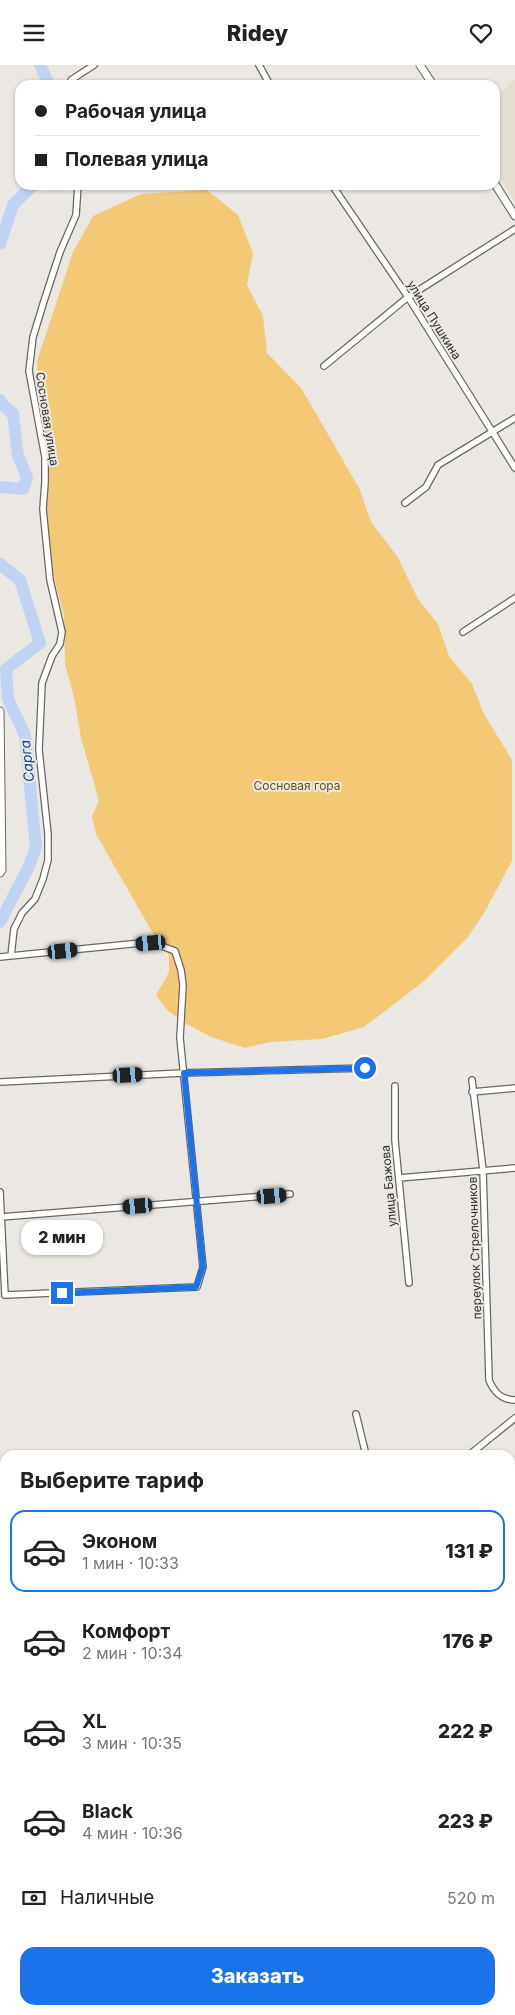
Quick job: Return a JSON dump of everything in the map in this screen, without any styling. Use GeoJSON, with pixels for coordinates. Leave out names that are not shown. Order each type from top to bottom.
{"type":"FeatureCollection","features":[{"type":"Feature","properties":{"kind":"street"},"geometry":{"type":"LineString","coordinates":[[71,80],[94,65]]}},
{"type":"Feature","properties":{"kind":"street"},"geometry":{"type":"LineString","coordinates":[[259,65],[267,80]]}},
{"type":"Feature","properties":{"kind":"street"},"geometry":{"type":"LineString","coordinates":[[420,65],[430,80]]}},
{"type":"Feature","properties":{"kind":"street","name":"Сосновая улица"},"geometry":{"type":"LineString","coordinates":[[10,956],[14,929],[22,913],[34,899],[43,879],[48,860],[48,834],[39,750],[42,683],[52,656],[60,644],[62,632],[50,580],[43,509],[45,457],[28,371],[33,337],[44,301],[60,252],[76,215],[78,190]]}},
{"type":"Feature","properties":{"kind":"street","name":"улица Пушкина"},"geometry":{"type":"LineString","coordinates":[[335,190],[408,297],[515,468]]}},
{"type":"Feature","properties":{"kind":"street"},"geometry":{"type":"LineString","coordinates":[[499,190],[515,216]]}},
{"type":"Feature","properties":{"kind":"street"},"geometry":{"type":"LineString","coordinates":[[324,366],[408,297],[515,229]]}},
{"type":"Feature","properties":{"kind":"street"},"geometry":{"type":"LineString","coordinates":[[405,503],[426,487],[438,465],[515,418]]}},
{"type":"Feature","properties":{"kind":"street"},"geometry":{"type":"LineString","coordinates":[[464,632],[515,598]]}},
{"type":"Feature","properties":{"kind":"street"},"geometry":{"type":"LineString","coordinates":[[0,711],[2,861],[0,873]]}},
{"type":"Feature","properties":{"kind":"street"},"geometry":{"type":"LineString","coordinates":[[0,957],[151,943],[175,951],[183,985],[180,1038],[203,1267],[196,1287],[4,1295],[0,1192]]}},
{"type":"Feature","properties":{"kind":"street"},"geometry":{"type":"LineString","coordinates":[[0,1082],[184,1073],[365,1068]]}},
{"type":"Feature","properties":{"kind":"street","name":"переулок Стрелочников"},"geometry":{"type":"LineString","coordinates":[[472,1080],[482,1170],[489,1380],[494,1391],[509,1400],[515,1400]]}},
{"type":"Feature","properties":{"kind":"street","name":"улица Бажова"},"geometry":{"type":"LineString","coordinates":[[395,1086],[395,1140],[409,1283]]}},
{"type":"Feature","properties":{"kind":"street"},"geometry":{"type":"LineString","coordinates":[[472,1092],[515,1088]]}},
{"type":"Feature","properties":{"kind":"street"},"geometry":{"type":"LineString","coordinates":[[399,1179],[515,1168]]}},
{"type":"Feature","properties":{"kind":"street"},"geometry":{"type":"LineString","coordinates":[[1,1217],[290,1194]]}},
{"type":"Feature","properties":{"kind":"street"},"geometry":{"type":"LineString","coordinates":[[356,1414],[365,1450]]}},
{"type":"Feature","properties":{"kind":"street"},"geometry":{"type":"LineString","coordinates":[[475,1450],[514,1420]]}},
{"type":"Feature","properties":{"kind":"shaded area"},"geometry":{"type":"Polygon","coordinates":[[[515,79],[515,203],[500,178],[500,92],[515,79]]]}},
{"type":"Feature","properties":{"kind":"green space","name":"Сосновая гора"},"geometry":{"type":"Polygon","coordinates":[[[207,190],[238,215],[253,253],[247,285],[263,316],[267,353],[301,388],[360,490],[371,522],[397,556],[418,599],[438,624],[449,656],[472,684],[484,714],[512,760],[512,861],[484,913],[468,937],[423,982],[364,1027],[322,1039],[270,1042],[245,1048],[211,1037],[185,1023],[167,1010],[156,995],[169,972],[169,955],[151,930],[96,834],[92,816],[99,801],[81,738],[74,697],[65,664],[64,616],[53,574],[45,509],[48,465],[39,404],[37,361],[73,252],[93,216],[141,194],[207,190]]]}},
{"type":"Feature","properties":{"kind":"waterway","name":"Сарга"},"geometry":{"type":"LineString","coordinates":[[40,65],[47,80]]}},
{"type":"Feature","properties":{"kind":"waterway","name":"Сарга"},"geometry":{"type":"LineString","coordinates":[[0,244],[13,205],[28,190]]}},
{"type":"Feature","properties":{"kind":"waterway","name":"Сарга"},"geometry":{"type":"LineString","coordinates":[[0,400],[13,414],[18,456],[27,477],[23,489],[0,487]]}},
{"type":"Feature","properties":{"kind":"waterway","name":"Сарга"},"geometry":{"type":"LineString","coordinates":[[0,564],[20,580],[40,643],[6,669],[8,699],[25,735],[36,847],[29,866],[0,922]]}},
{"type":"Feature","properties":{"kind":"route"},"geometry":{"type":"LineString","coordinates":[[62,1293],[196,1287],[203,1267],[184,1073],[365,1068]]}}]}
